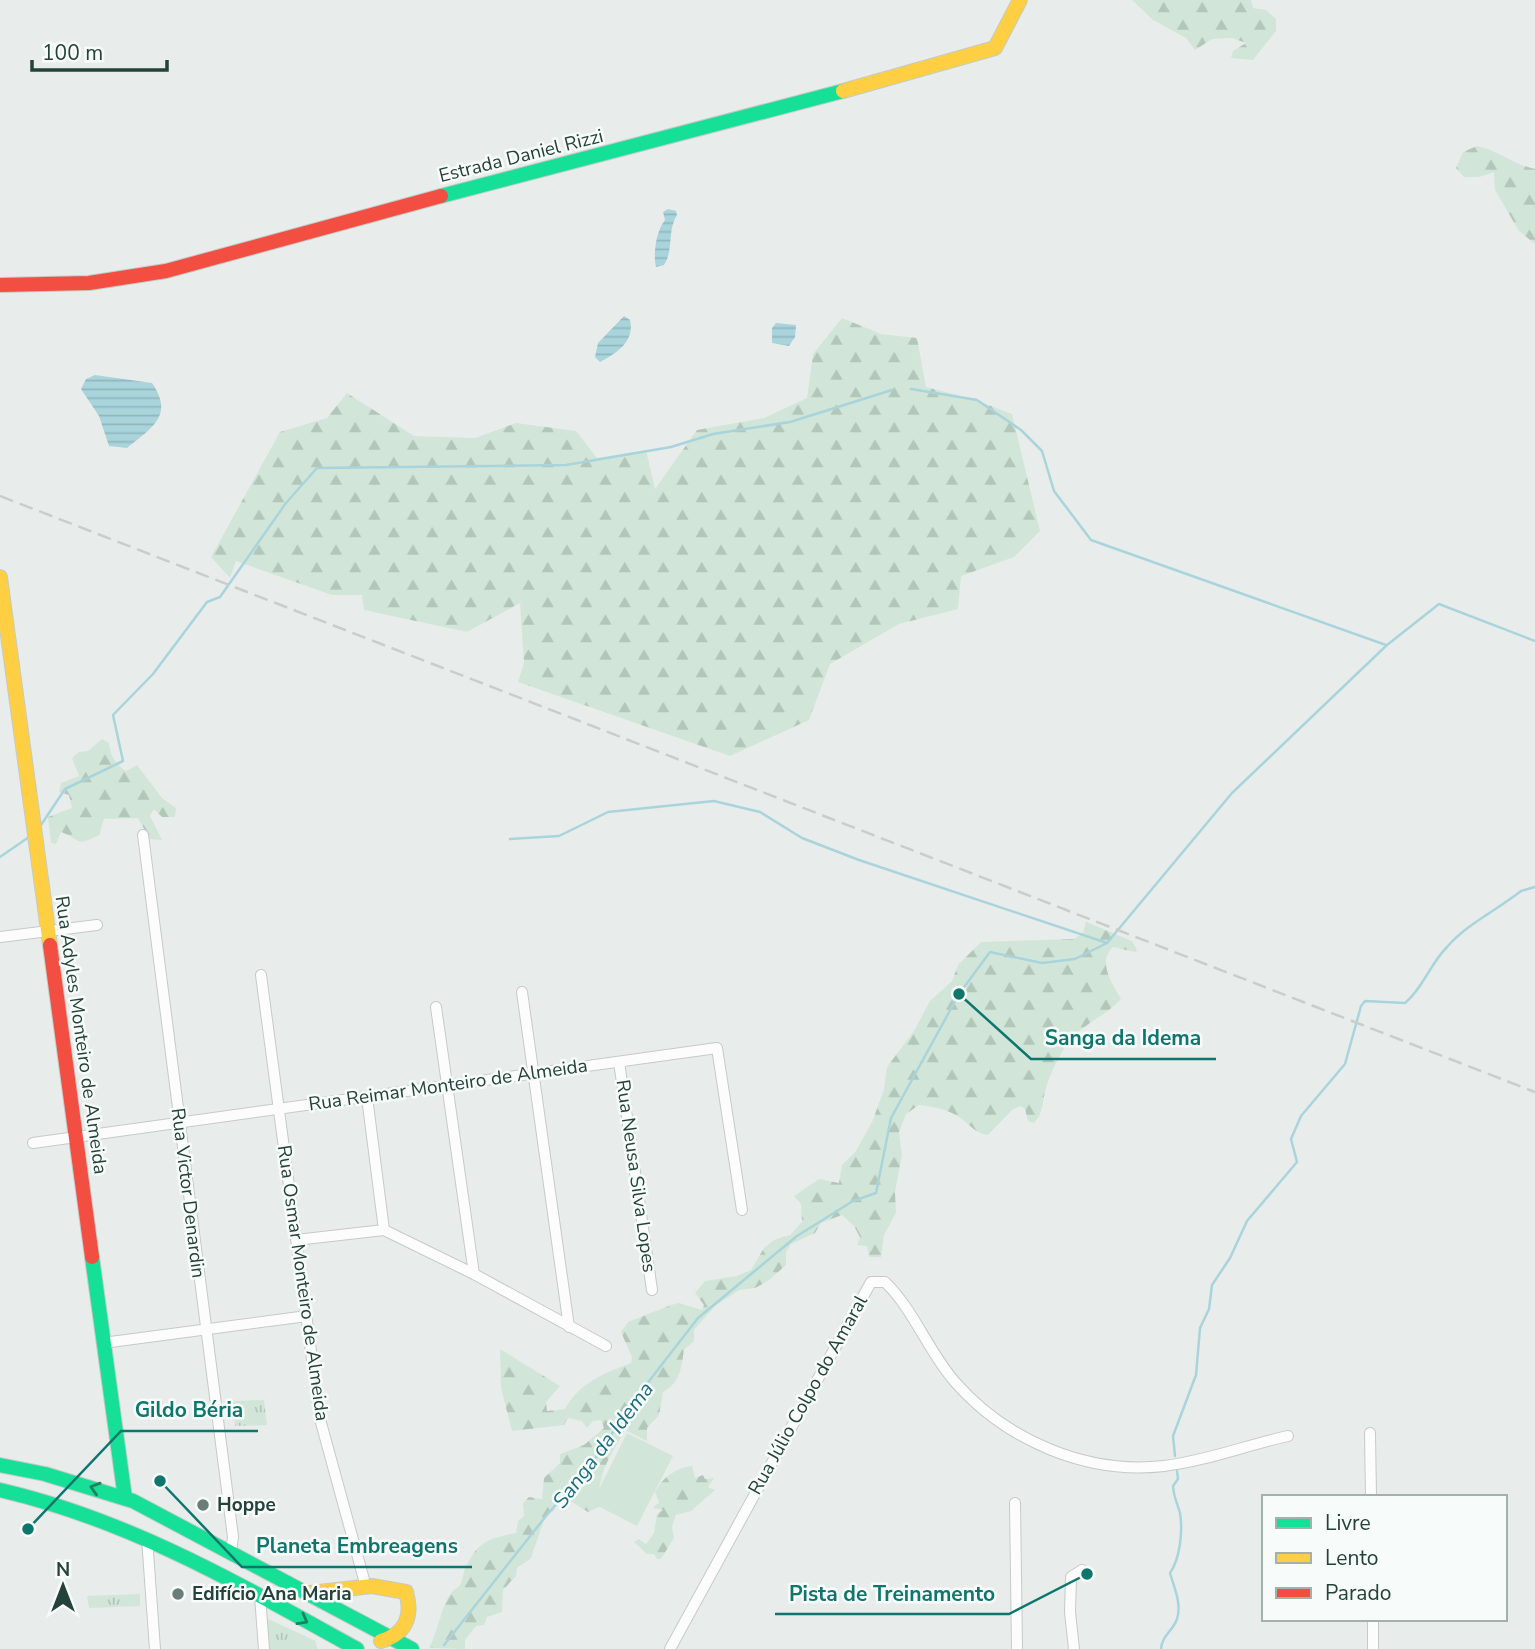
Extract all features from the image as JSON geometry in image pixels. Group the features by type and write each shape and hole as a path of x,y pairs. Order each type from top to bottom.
{"main road":[{"name":"Estrada Daniel Rizzi","path":"0,285 102,282 166,271 367,215 979,55 995,48 1020,0"},
{"name":"Rua Adyles Monteiro de Almeida","path":"0,577 125,1498"},
{"path":"0,1465 45,1474 125,1498 231,1551 412,1649"},
{"path":"0,1490 64,1505 147,1538 187,1556 357,1649"},
{"path":"187,1556 197,1555 266,1583 375,1640 383,1642 393,1638 410,1622 412,1606 407,1592 395,1587 310,1593"}],"street":[{"name":"Rua Victor Denardin","path":"143,835 233,1537 231,1551"},
{"path":"0,937 97,925"},
{"name":"Rua Osmar Monteiro de Almeida","path":"261,975 320,1419 366,1587"},
{"path":"522,992 569,1327"},
{"path":"436,1007 474,1274"},
{"name":"Rua Reimar Monteiro de Almeida","path":"33,1143 717,1048 742,1210"},
{"name":"Rua Neusa Silva Lopes","path":"619,1062 652,1290"},
{"path":"366,1097 384,1230"},
{"path":"296,1240 384,1230 474,1274 606,1346"},
{"name":"Rua Júlio Colpo do Amaral","path":"670,1649 871,1282 884,1282 894,1292 954,1381 995,1421 1031,1441 1084,1461 1116,1466 1162,1466 1288,1436"},
{"path":"103,1343 307,1316"},
{"path":"1370,1433 1371,1495"},
{"path":"1015,1503 1017,1649"},
{"path":"147,1538 155,1649"},
{"path":"1074,1649 1070,1612 1071,1577 1082,1570"},
{"path":"260,1596 264,1649"},
{"path":"1373,1621 1373,1649"}],"green space":[{"path":"1132,0 1251,0 1253,8 1266,10 1276,19 1276,31 1253,60 1231,58 1233,51 1246,43 1232,38 1212,39 1195,50 1186,38 1153,20"},
{"path":"1477,146 1535,169 1535,244 1519,231 1495,190 1494,172 1479,177 1464,177 1456,168 1463,152"},
{"path":"842,318 881,334 917,338 926,387 973,399 1012,414 1040,531 1014,557 961,576 958,609 899,624 830,664 809,720 730,756 518,682 524,663 520,603 467,632 364,610 362,595 332,595 236,561 230,578 211,557 280,432 327,418 347,393 414,436 475,438 516,423 576,431 597,458 646,450 655,489 697,430 764,418 807,398 813,354"},
{"path":"102,739 109,743 112,756 119,766 126,771 137,765 162,798 176,808 175,817 162,817 154,809 150,816 162,840 150,839 138,818 104,819 99,835 91,839 82,842 61,832 56,844 51,843 48,817 72,808 69,795 59,792 61,783 79,776 72,758 79,752 88,751"},
{"path":"1086,922 1132,941 1137,950 1135,952 1113,947 1108,953 1106,966 1121,999 1079,1031 1067,1044 1050,1077 1041,1111 1034,1123 1028,1121 1025,1109 1020,1106 1012,1110 988,1135 954,1114 940,1109 919,1105 906,1114 899,1132 902,1155 895,1192 896,1213 884,1235 881,1257 869,1257 867,1246 857,1245 860,1237 854,1226 842,1215 821,1223 815,1233 791,1244 786,1252 786,1265 768,1281 755,1288 739,1290 715,1306 694,1330 694,1341 684,1350 677,1379 663,1392 659,1415 647,1428 647,1441 625,1430 619,1440 602,1476 599,1507 588,1512 570,1501 556,1502 554,1511 546,1514 531,1558 517,1568 516,1576 503,1590 502,1612 487,1617 484,1625 476,1626 465,1640 465,1649 429,1648 445,1603 460,1585 474,1552 491,1539 516,1533 518,1521 524,1516 523,1503 529,1497 542,1499 544,1478 560,1463 560,1454 584,1445 604,1428 601,1420 593,1421 587,1428 582,1421 568,1418 564,1425 512,1431 501,1388 500,1349 560,1386 546,1402 547,1411 565,1409 585,1385 631,1363 632,1357 621,1332 628,1322 679,1303 702,1310 704,1305 695,1293 705,1281 737,1276 751,1270 764,1248 774,1240 790,1235 802,1222 801,1204 794,1196 819,1179 839,1183 842,1165 856,1151 873,1120 884,1089 887,1067 914,1031 930,1001 952,981 958,965 981,942 1074,939 1083,933"},
{"path":"264,1400 267,1425 235,1426 232,1401"},
{"path":"627,1433 673,1456 637,1526 592,1503"},
{"path":"692,1466 695,1478 703,1475 705,1479 714,1478 708,1487 715,1490 691,1511 676,1515 672,1527 674,1538 661,1559 657,1559 654,1554 647,1554 634,1542 639,1539 646,1544 654,1533 657,1514 663,1510 653,1508 659,1502 655,1492 662,1482 675,1471"},
{"path":"140,1594 140,1606 89,1608 87,1596"},
{"path":"266,1618 316,1641 317,1649 269,1649"}],"water":[{"path":"668,209 676,211 677,215 672,227 667,259 664,265 656,267 656,243 665,220 663,212"},
{"path":"624,316 630,320 631,327 627,340 613,355 600,362 595,357 598,343"},
{"path":"776,323 796,325 795,337 789,346 772,343 772,328"},
{"path":"95,375 152,383 158,394 161,412 157,420 127,448 109,446 99,416 81,389 86,379"}],"waterway":[{"path":"911,389 977,400 1021,430 1042,451 1054,491 1091,540 1386,645"},
{"path":"41,825 65,789 123,761 113,715 153,674 207,602 220,597 286,503 317,468 566,465 671,447 713,434 790,422 892,390"},
{"name":"Sanga da Idema","path":"444,1645 546,1516 592,1463 639,1394 698,1318 797,1236 853,1201 876,1193 891,1118 959,994 990,952 1042,963 1075,959 1107,943 1232,793 1387,645 1439,604 1535,641"},
{"path":"510,839 559,836 608,812 714,801 760,812 802,838 859,860 1107,943"},
{"path":"0,857 29,837"},
{"path":"1175,1456 1173,1436 1196,1375 1200,1328 1209,1309 1212,1285 1230,1258 1247,1221 1297,1162 1291,1139 1301,1116 1345,1064 1361,1006 1365,1001 1405,1003 1455,939 1521,891 1535,887"},
{"path":"1161,1649 1163,1640 1175,1623 1179,1607 1170,1573 1181,1536 1180,1513 1173,1486 1178,1479 1177,1471"}],"railway":[{"path":"0,496 1535,1092"}],"traffic: fast":[{"path":"441,196 843,91"},
{"path":"92,1257 125,1498"},
{"path":"0,1465 45,1474 133,1501 412,1649"},
{"path":"0,1490 94,1518 140,1537 227,1578 357,1649"}],"traffic: slow":[{"path":"843,91 995,48 1020,0"},
{"path":"0,577 50,945"},
{"path":"310,1593 372,1586 406,1592 409,1609 406,1623 396,1634 381,1641"}],"traffic: jam":[{"path":"0,285 89,283 166,271 441,196"},
{"path":"50,945 92,1257"}],"place":[{"name":"Sanga da Idema","path":"959,994"},
{"name":"Planeta Embreagens","path":"160,1481"},
{"name":"Hoppe","path":"203,1505"},
{"name":"Gildo Béria","path":"28,1529"},
{"name":"Pista de Treinamento","path":"1087,1574"},
{"name":"Edifício Ana Maria","path":"178,1594"}]}
